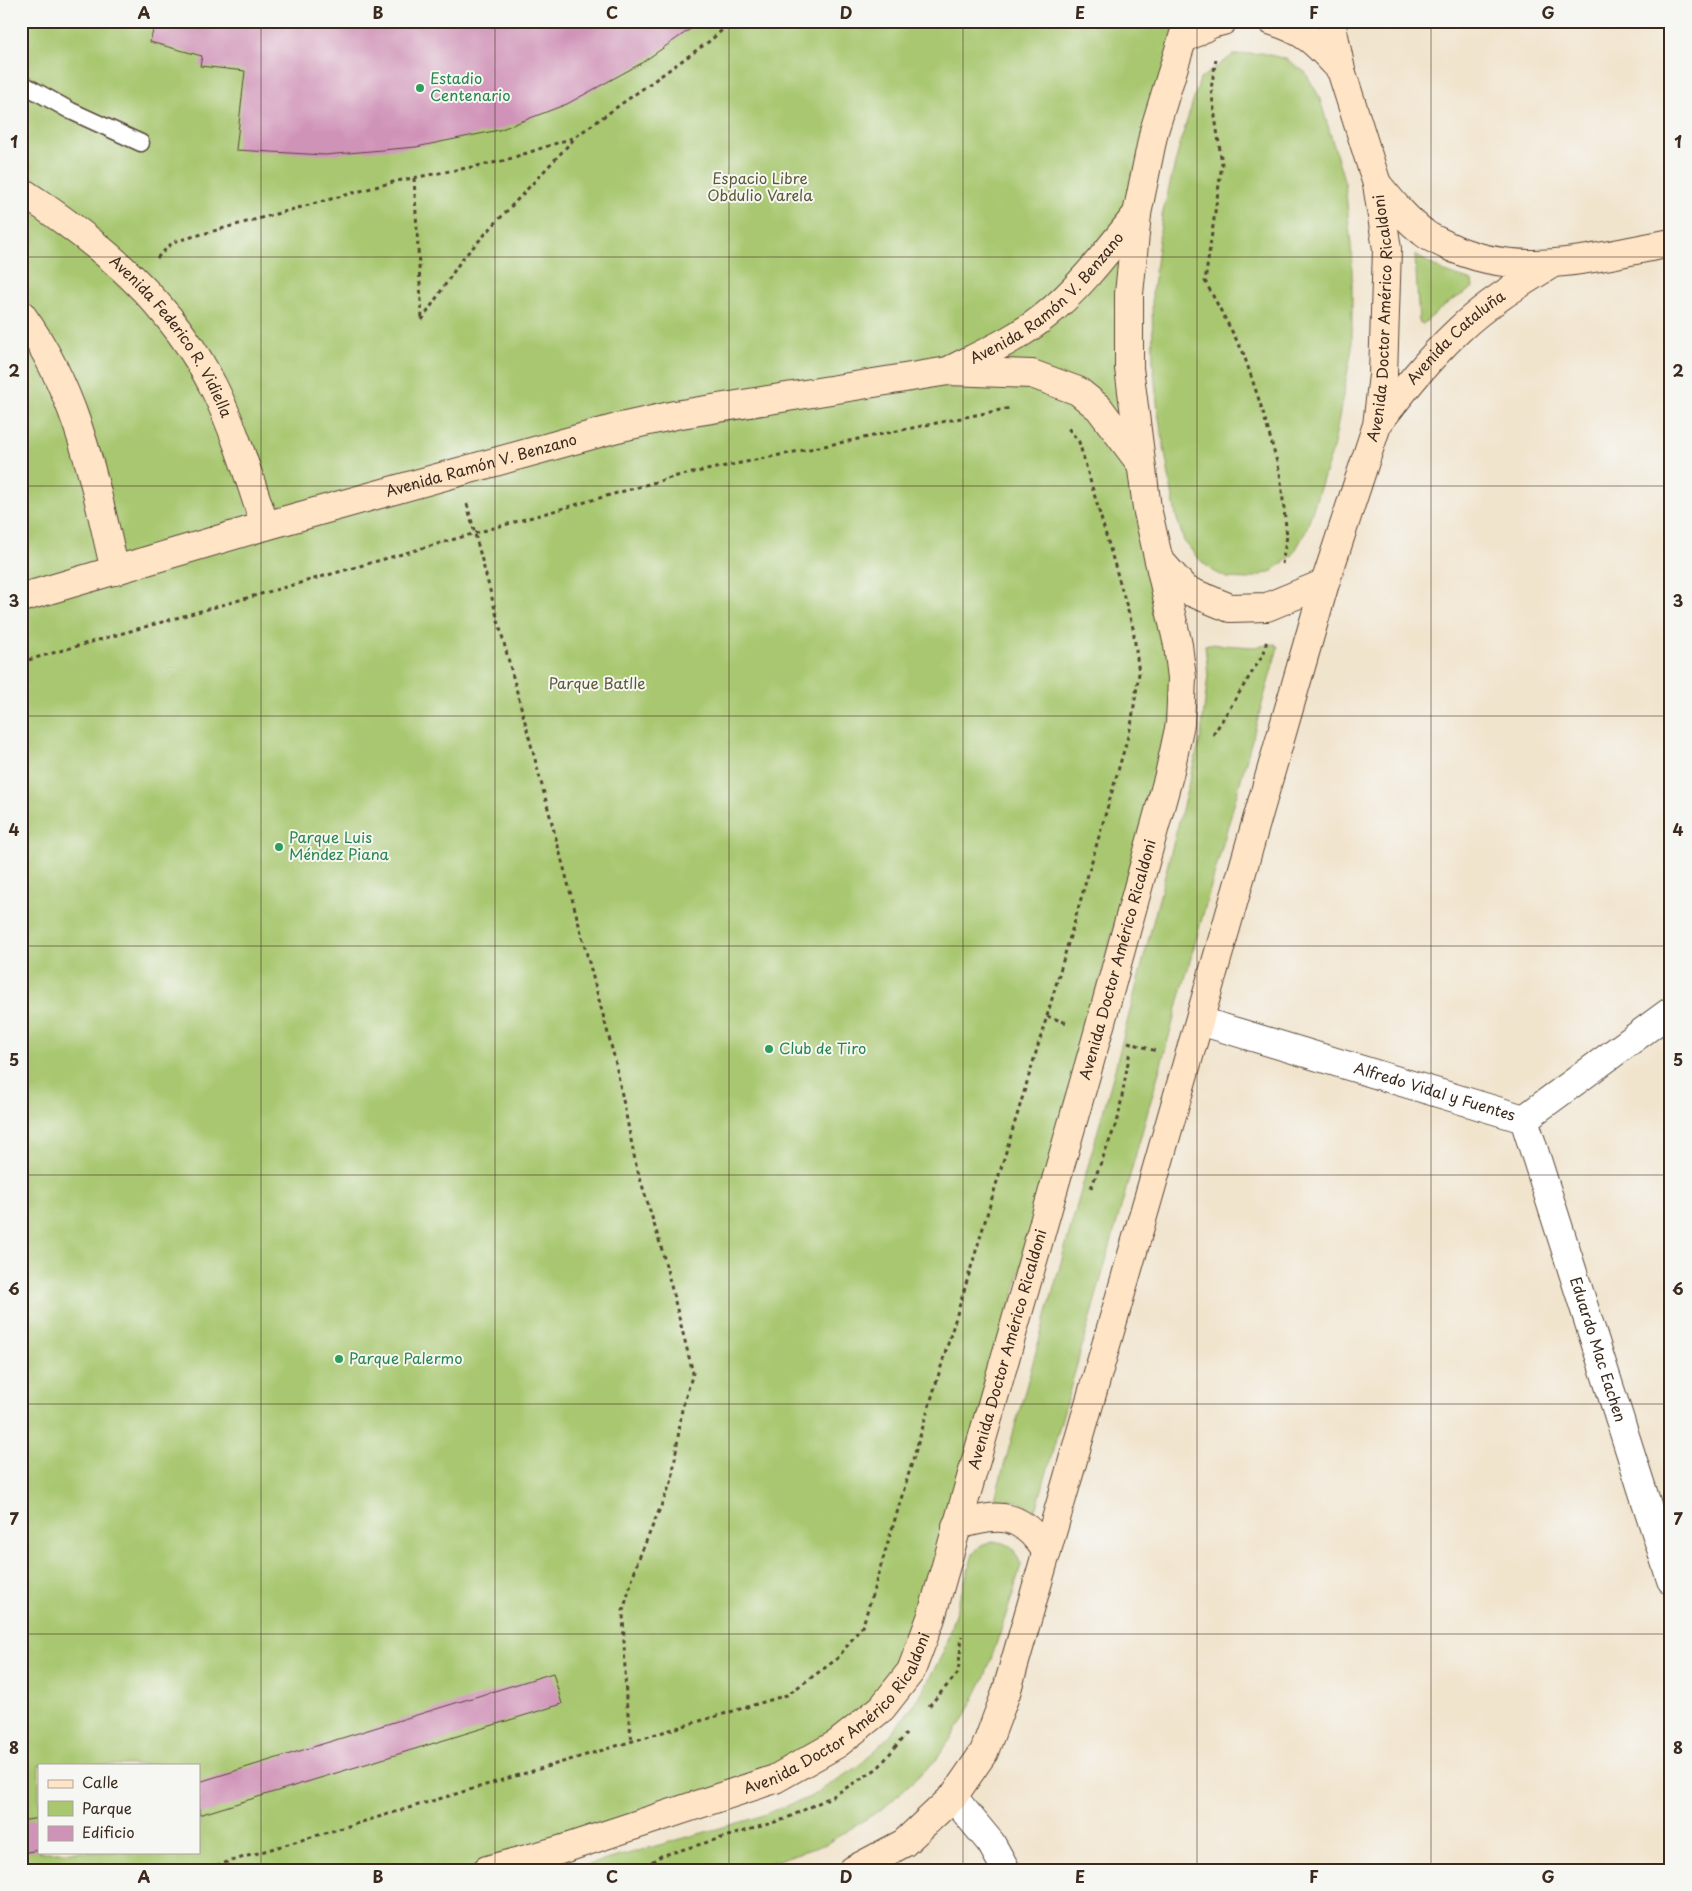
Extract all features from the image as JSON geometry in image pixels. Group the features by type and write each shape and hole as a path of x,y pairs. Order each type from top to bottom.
{"street":[{"path":"1186,30 1223,21"},
{"path":"1272,21 1297,29 1310,38 1341,70"},
{"name":"Avenida Doctor Américo Ricaldoni","path":"853,1870 904,1843 953,1796 984,1752 1006,1693 1325,583 1377,424 1383,375 1387,249 1377,184 1341,70 1331,21"},
{"name":"Avenida Doctor Américo Ricaldoni","path":"487,1870 556,1860 775,1778 838,1744 882,1708 911,1671 931,1618 1096,1042 1169,774 1180,724 1182,678 1178,645 1147,508 1140,463 1129,368 1129,294 1136,214 1154,131 1186,30"},
{"name":"Avenida Cataluña","path":"1377,184 1404,216 1424,234 1459,251 1490,260 1550,265 1671,243"},
{"name":"Avenida Federico R. Vidiella","path":"21,191 86,235 135,279 164,309 188,344 215,390 241,454 265,526"},
{"name":"Avenida Ramón V. Benzano","path":"948,371 1004,343 1044,317 1082,282 1136,214"},
{"name":"Avenida Cataluña","path":"1377,424 1416,374 1460,329 1510,290 1550,265"},
{"path":"21,314 51,361 70,401 88,457 115,571"},
{"name":"Avenida Ramón V. Benzano","path":"21,598 265,526 617,428 675,415 948,371 1032,374 1078,391 1099,408 1140,463"},
{"name":"Avenida Doctor Américo Ricaldoni","path":"1160,561 1186,590 1230,608 1267,607 1325,583"},
{"name":"Alfredo Vidal y Fuentes","path":"1200,1021 1524,1119 1671,1011"},
{"name":"Eduardo Mac Eachen","path":"1524,1119 1671,1580"},
{"path":"956,1526 984,1517 1009,1519 1022,1524 1031,1531 1046,1552"},
{"path":"953,1796 991,1843 1006,1870"}],"lane":[{"path":"21,82 72,110 141,143"}],"path":[{"path":"414,178 422,320 462,259 575,137 711,40 732,21"},
{"path":"135,279 173,242 414,178 503,161 575,137"},
{"path":"21,662 475,535 677,476 1016,407"},
{"path":"201,1870 787,1694 837,1660 863,1624 1131,726 1139,673 1134,628 1078,442 1062,421"},
{"path":"458,472 615,1060 636,1165 662,1250 693,1372 682,1409 672,1480 638,1563 623,1611 626,1700 632,1741"}],"green space":[{"name":"Parque Batlle","path":"21,21 1188,21 1129,294 1182,678 911,1671 837,1744 487,1870 21,1870"},
{"path":"1262,53 1286,59 1305,72 1319,96 1345,183 1352,256 1352,348 1333,449 1305,533 1292,556 1272,571 1249,579 1227,578 1211,570 1197,557 1184,541 1176,516 1158,412 1153,362 1152,295 1162,216 1181,140 1200,79 1233,55"},
{"path":"1415,255 1445,272 1472,281 1473,288 1446,304 1423,324 1419,322"},
{"path":"1275,644 1278,647 1037,1507 1033,1510 1017,1501 995,1498 1114,1073 1201,736 1208,675 1205,645 1253,647"},
{"path":"992,1541 1012,1547 1021,1564 986,1674 963,1721 936,1760 885,1807 826,1844 748,1870 578,1870 581,1867 752,1819 810,1797 860,1765 887,1739 918,1699 943,1653 973,1554 981,1545"}],"building":[{"name":"Estadio Centenario","path":"139,21 702,21 640,64 567,104 499,130 416,147 325,155 236,150 245,71 200,66 202,56 150,42 154,27"},
{"path":"553,1673 562,1704 200,1815 200,1782"},
{"path":"38,1818 38,1850 21,1853 21,1821"}],"place":[{"name":"Estadio Centenario","path":"420,88"},
{"name":"Parque Luis Méndez Piana","path":"279,847"},
{"name":"Club de Tiro","path":"769,1049"},
{"name":"Parque Palermo","path":"339,1359"}],"park label":[{"name":"Espacio Libre Obdulio Varela","path":"760,188"}]}
